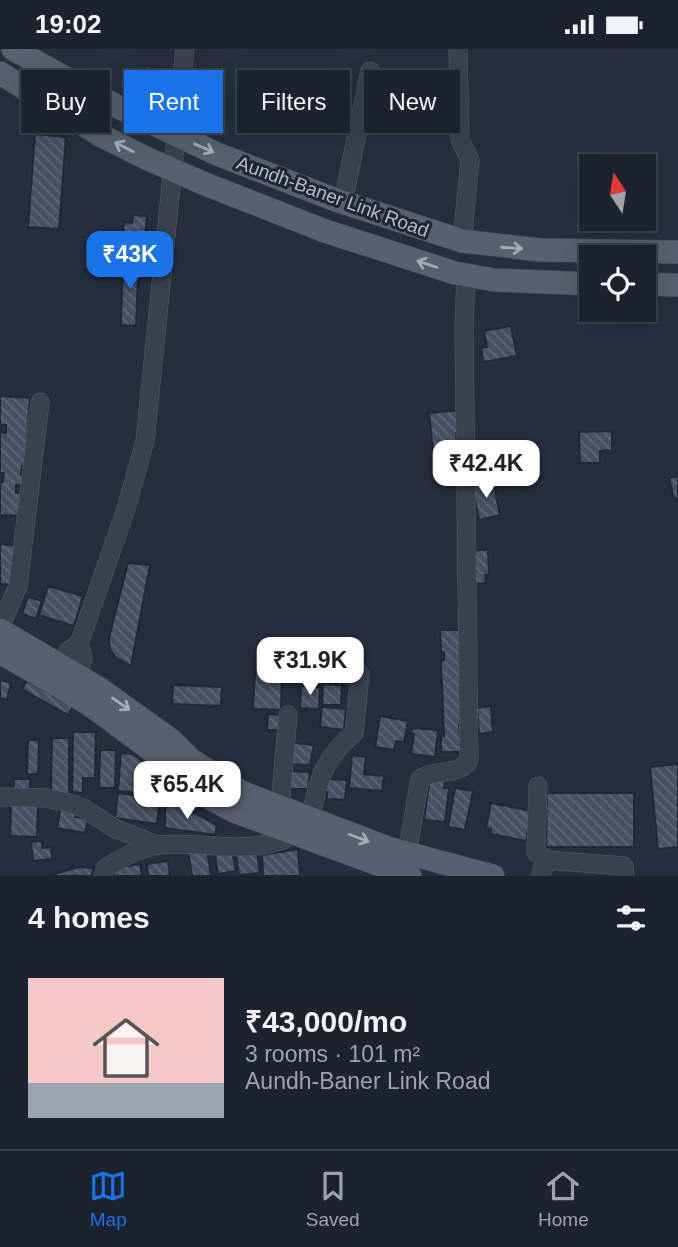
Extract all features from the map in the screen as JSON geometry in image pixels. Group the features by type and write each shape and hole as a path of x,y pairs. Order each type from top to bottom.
{"main road":[{"name":"Aundh-Baner Link Road","path":"13,49 174,135 343,202 462,241 540,250 678,252"},
{"name":"Aundh-Baner Link Road","path":"0,73 100,135 171,169 325,231 454,273 538,283 579,283"},
{"path":"656,285 678,285"},
{"path":"0,629 64,679 89,704 158,755 197,791 234,811 293,817 408,865 493,876"},
{"path":"0,652 64,679"}],"street":[{"path":"64,679 68,652 79,644 96,587 126,509 145,441 174,135 185,49"},
{"path":"458,49 460,140 470,160 462,241"},
{"path":"343,202 364,100"},
{"path":"408,865 420,779 426,775 461,768 469,759 464,328 466,275"},
{"path":"0,629 18,586 40,402"},
{"path":"0,797 66,802 114,828 157,845 270,845 283,840 293,817 338,746 354,733 360,674"},
{"path":"288,715 293,817"},
{"path":"538,786 536,852 543,868 624,866 625,876"},
{"path":"103,876 105,869 117,860 157,845"}],"building":[{"path":"146,66 164,68 164,70 146,70"},
{"path":"35,134 66,137 59,229 28,227"},
{"path":"133,215 147,216 144,248 122,246 124,222 132,223"},
{"path":"123,256 139,257 136,326 121,325"},
{"path":"606,322 645,322 645,325"},
{"path":"511,326 517,356 483,362 481,348 487,347 484,331"},
{"path":"0,396 30,398 25,467 22,466 21,475 25,476 24,486 16,485 16,493 23,493 22,516 0,515 0,482 3,482 4,473 0,473 0,432 6,433 6,425 0,425"},
{"path":"463,410 465,433 456,433 457,449 433,451 429,413"},
{"path":"612,431 612,450 600,451 600,463 580,463 579,432"},
{"path":"678,476 678,503 677,498 674,499 669,478"},
{"path":"493,480 500,515 479,520 472,484"},
{"path":"0,544 17,546 12,585 0,584"},
{"path":"474,550 488,550 489,575 485,575 486,583 475,584"},
{"path":"128,563 150,565 131,666 115,657 110,649 109,638"},
{"path":"48,586 83,596 74,626 39,615"},
{"path":"28,597 42,601 36,619 22,614"},
{"path":"440,630 460,630 463,725 459,725 460,737 463,737 463,752 441,752 441,736 444,736 441,661 444,660 444,652 441,652"},
{"path":"255,672 282,673 281,710 253,709"},
{"path":"0,680 11,683 7,700 0,698"},
{"path":"27,681 73,707 68,715 22,689"},
{"path":"323,684 342,685 341,705 322,705"},
{"path":"173,685 222,687 221,706 172,704"},
{"path":"301,686 320,687 319,709 300,708"},
{"path":"491,706 493,732 479,734 477,708"},
{"path":"322,707 346,709 344,730 320,727"},
{"path":"268,714 280,715 280,730 267,730"},
{"path":"380,716 408,721 404,742 396,741 394,750 375,747"},
{"path":"412,728 438,730 435,757 411,754 414,734 411,734"},
{"path":"73,732 96,732 95,778 83,778 83,793 72,792"},
{"path":"52,738 69,738 69,794 51,794"},
{"path":"28,740 39,740 38,774 27,774"},
{"path":"288,742 314,745 310,765 287,764"},
{"path":"100,750 116,750 115,788 99,788"},
{"path":"121,753 133,754 152,769 148,794 118,791"},
{"path":"352,755 366,757 364,774 384,776 382,791 349,788"},
{"path":"678,764 678,847 658,849 650,767"},
{"path":"290,771 310,772 308,789 288,789"},
{"path":"430,776 445,778 444,788 449,788 445,822 424,820"},
{"path":"14,779 30,779 30,794 13,793"},
{"path":"325,779 347,780 345,800 327,799 327,792 324,792"},
{"path":"455,788 473,791 465,830 448,827"},
{"path":"118,793 160,799 157,824 115,818"},
{"path":"547,793 634,793 634,847 546,847"},
{"path":"491,803 531,811 526,841 491,834 491,829 486,828"},
{"path":"11,804 38,805 37,837 10,836"},
{"path":"165,805 179,805 217,825 215,835 165,828"},
{"path":"61,806 77,809 75,817 88,819 85,833 57,828"},
{"path":"42,841 42,848 51,847 52,859 33,861 31,842"},
{"path":"298,849 300,876 263,876 262,855"},
{"path":"207,850 211,876 192,876 188,852"},
{"path":"232,852 236,871 218,874 215,855"},
{"path":"257,852 260,873 239,875 236,855"},
{"path":"168,861 170,876 148,876 147,864"},
{"path":"140,864 142,876 114,876 113,868"},
{"path":"79,867 94,868 91,876 47,876"}]}
